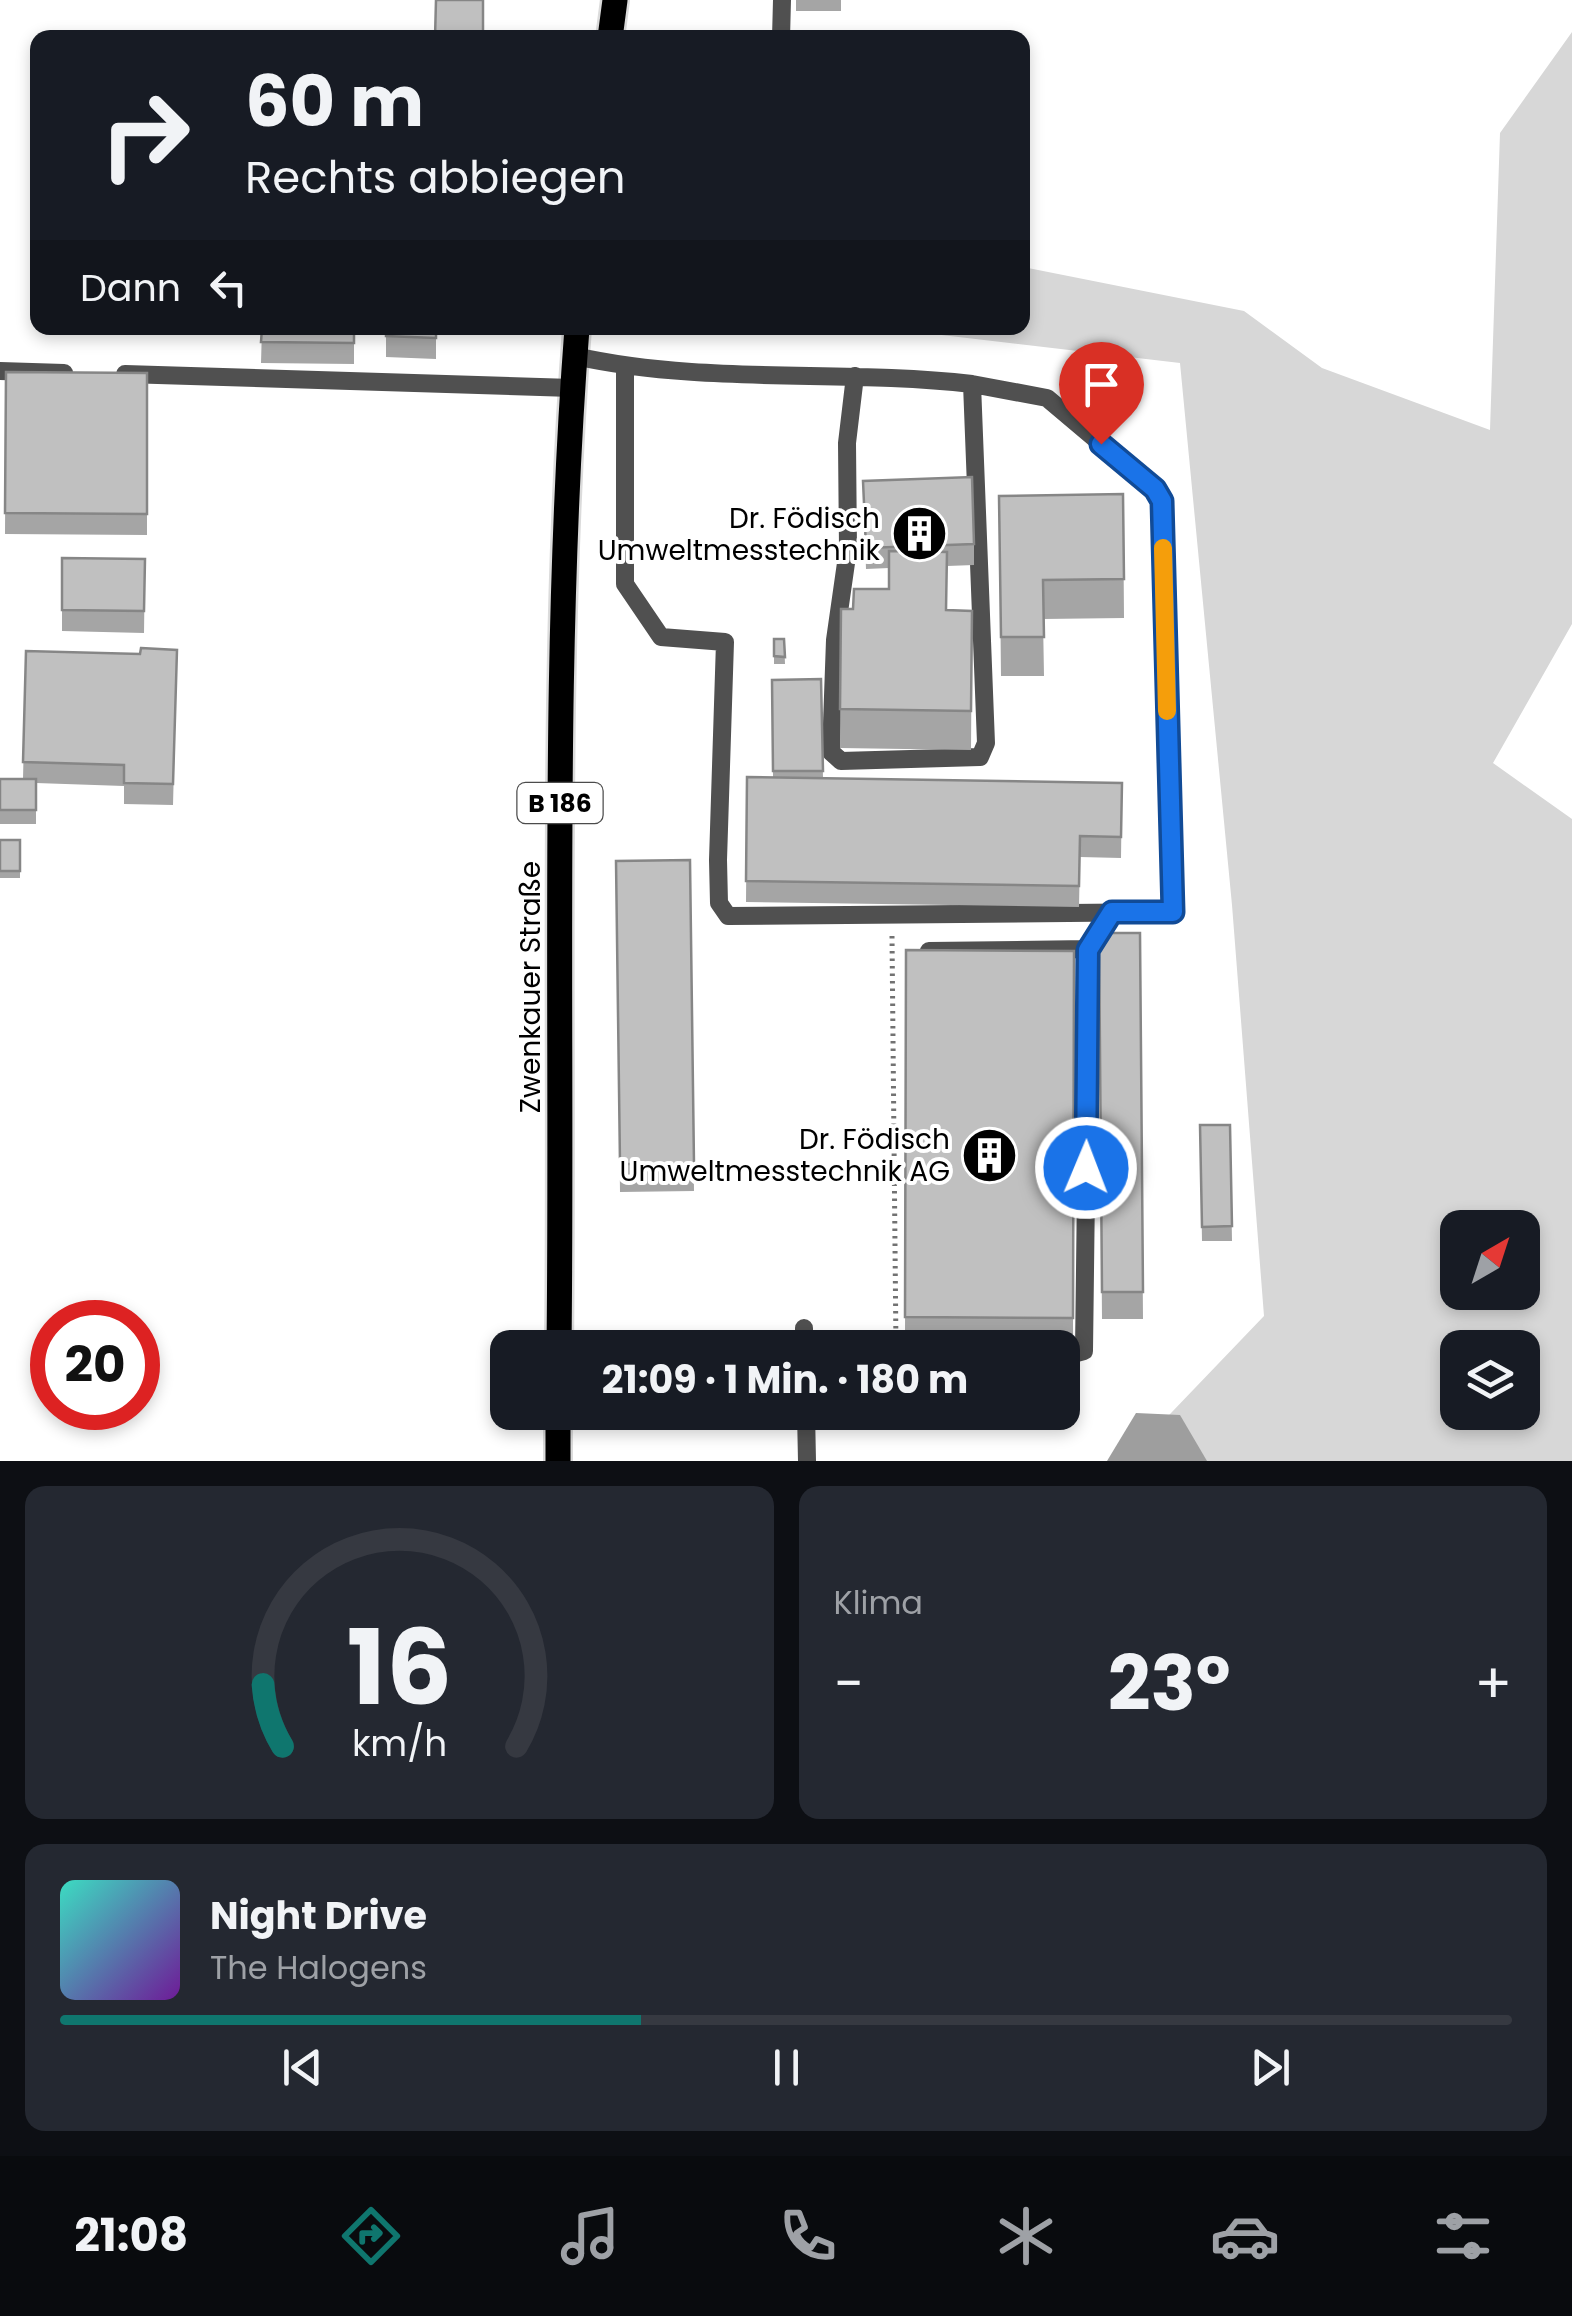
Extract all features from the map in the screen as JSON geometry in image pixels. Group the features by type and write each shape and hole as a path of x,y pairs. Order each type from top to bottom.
{"main road":[{"path":"611,30 615,0"},
{"name":"Zwenkauer Straße","path":"559,1330 562,626 576,335"},
{"path":"558,1430 558,1461"}],"lane":[{"path":"781,30 782,0"},
{"path":"575,356 626,368 972,384 1047,398 1155,489 1162,501 1173,912 728,916 719,903 725,642 662,638 626,584 626,368"},
{"path":"0,371 572,388"},
{"path":"854,376 847,443 848,549 834,640 831,752 841,761 980,756 986,742 972,384"},
{"path":"1080,1352 1084,1351 1088,950 1112,912"},
{"path":"928,951 1088,950"},
{"path":"806,1430 807,1461"}],"path":[{"path":"892,915 896,1330"}],"shaded area":[{"path":"1572,32 1572,624 1493,763 1572,819 1572,1461 1125,1461 1264,1316 1232,905 1180,363 942,335 1030,335 1030,268 1244,311 1322,368 1490,430 1500,133"},
{"path":"1136,1413 1180,1415 1207,1461 1107,1461"}],"building":[{"path":"436,0 483,0 483,30 435,30"},
{"path":"262,335 354,335 354,343 261,342"},
{"path":"436,335 436,338 386,336"},
{"path":"6,372 147,373 147,514 5,513"},
{"name":"Dr. Födisch Umweltmesstechnik","path":"972,477 974,544 866,548 863,481"},
{"path":"1123,494 1124,579 1043,580 1044,637 1001,637 999,496"},
{"path":"889,551 947,552 946,610 972,611 971,711 840,709 841,609 853,609 854,589 889,589"},
{"path":"62,558 145,559 144,611 62,610"},
{"path":"774,639 784,639 785,657 774,656"},
{"path":"141,648 177,650 173,784 124,783 124,765 23,762 26,651 140,654"},
{"path":"821,679 823,771 773,771 772,680"},
{"path":"747,777 1122,783 1121,837 1080,836 1079,886 746,881"},
{"path":"0,779 36,779 36,810 0,810"},
{"path":"0,840 20,840 20,871 0,871"},
{"path":"690,860 694,1164 620,1164 616,861"},
{"path":"1099,933 1140,933 1143,1292 1102,1292"},
{"name":"Dr. Födisch Umweltmesstechnik AG","path":"906,950 1074,951 1073,1318 905,1317"},
{"path":"1200,1125 1230,1125 1232,1226 1202,1227"}],"slow traffic":[{"path":"1163,548 1167,711"}],"place":[{"name":"Dr. Födisch Umweltmesstechnik","path":"919,534"},
{"name":"Dr. Födisch Umweltmesstechnik AG","path":"989,1155"}],"route":[{"path":"1086,1168 1088,950 1112,912 1173,912 1162,501 1155,489 1101,444"}]}
